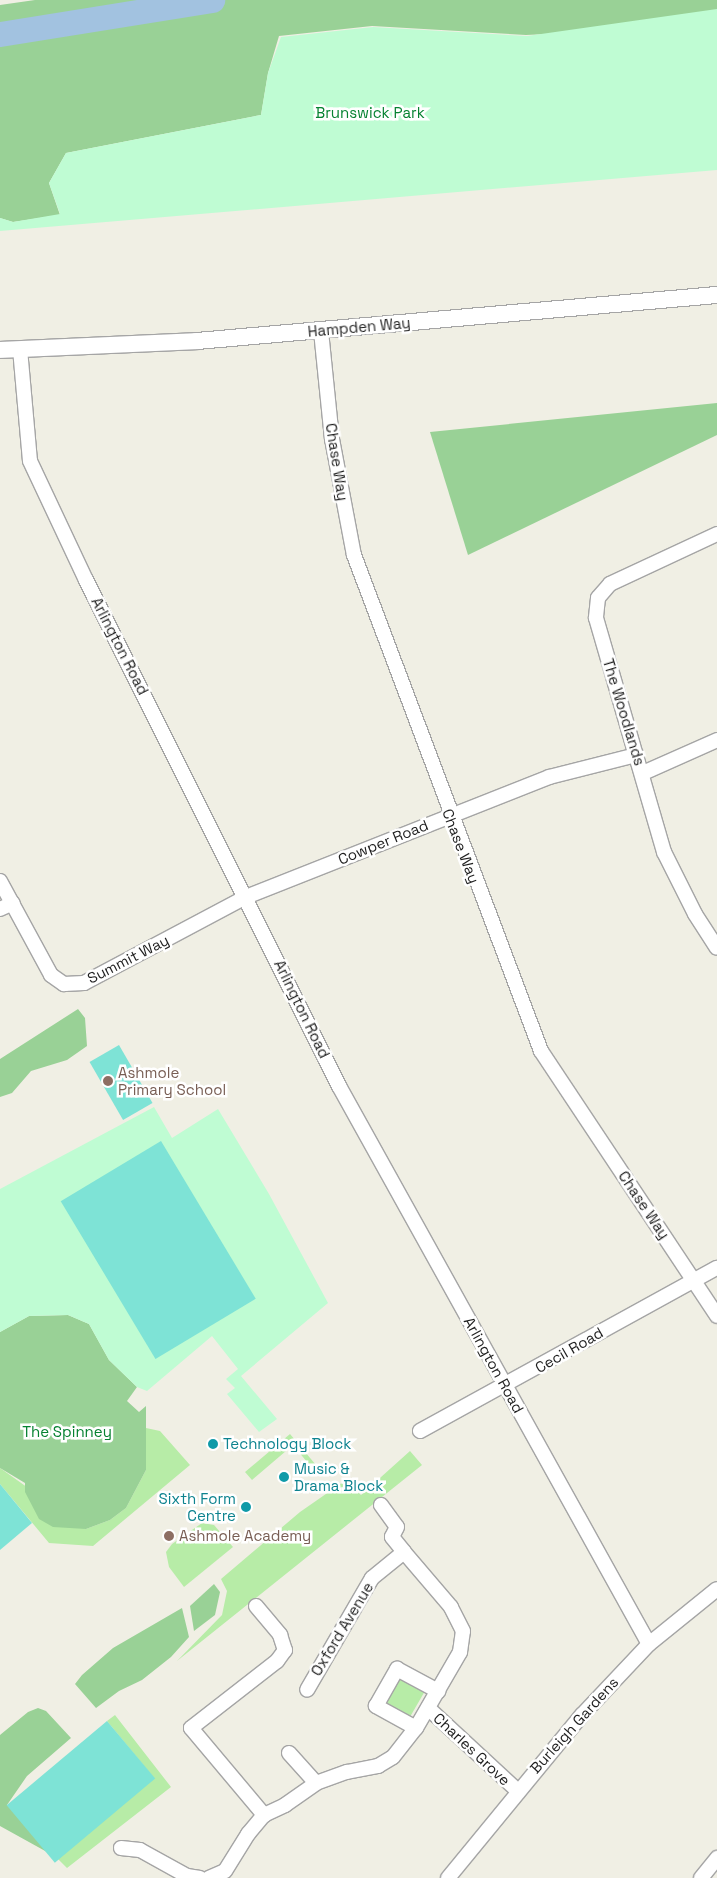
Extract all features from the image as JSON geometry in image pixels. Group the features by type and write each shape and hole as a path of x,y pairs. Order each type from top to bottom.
{"street":[{"name":"Hampden Way","path":"0,350 196,340 717,295"},
{"name":"Chase Way","path":"322,330 332,439 354,555 449,816 541,1052 717,1316"},
{"name":"Arlington Road","path":"20,348 30,461 86,580 339,1086 649,1644"},
{"name":"The Woodlands","path":"717,534 610,584 598,598 596,618 643,773 664,852 694,914 717,948"},
{"path":"643,773 717,740"},
{"name":"Cowper Road","path":"246,897 549,777 636,755"},
{"name":"Summit Way","path":"0,881 6,906 51,975 64,984 84,982 246,897"},
{"name":"Cecil Road","path":"420,1431 506,1386 717,1268"},
{"path":"209,1878 226,1872 248,1834 264,1815 285,1805 316,1783 347,1772 378,1766 393,1757 416,1728 460,1652 463,1631 450,1607 392,1538 397,1527 381,1506"},
{"name":"Oxford Avenue","path":"307,1690 372,1578 404,1552"},
{"name":"Burleigh Gardens","path":"448,1878 517,1790 649,1644 717,1589"},
{"path":"256,1606 280,1636 285,1650 277,1661 191,1728 264,1815"},
{"path":"416,1728 376,1706 397,1669 438,1692"},
{"name":"Charles Grove","path":"428,1708 517,1790"},
{"path":"288,1753 316,1783"},
{"path":"120,1848 140,1850 187,1876 200,1878"},
{"path":"701,1878 717,1858"}],"green space":[{"path":"35,0 717,0 717,26 526,35 372,26 279,36 268,73 261,115 66,153 49,183 60,215 13,222 0,218 0,5"},
{"name":"Brunswick Park","path":"717,9 717,170 0,231 0,218 13,222 60,214 49,183 66,153 261,115 268,73 281,37 373,27 527,36"},
{"path":"717,403 717,435 468,555 430,432"},
{"path":"78,1009 85,1018 87,1046 67,1060 31,1071 12,1093 0,1097 0,1059"},
{"path":"154,1107 172,1138 218,1109 269,1194 328,1303 241,1376 277,1419 259,1432 227,1394 235,1388 226,1379 238,1369 212,1336 147,1391 137,1387 109,1360 89,1324 68,1315 29,1316 0,1332 0,1189"},
{"name":"The Spinney","path":"68,1315 89,1324 109,1360 137,1387 127,1401 139,1412 146,1406 146,1470 126,1508 110,1520 86,1529 53,1527 39,1519 25,1492 25,1483 0,1468 0,1332 29,1316"},
{"path":"146,1428 160,1431 190,1465 93,1546 49,1543 0,1484 0,1468 86,1529 110,1520 126,1508 146,1470"},
{"path":"290,1434 321,1471 317,1474 293,1445 252,1480 245,1472"},
{"path":"410,1451 422,1465 177,1661 222,1615 227,1591 221,1579 300,1512 346,1480 361,1495"},
{"path":"202,1523 214,1525 233,1547 184,1587 169,1567 166,1552 172,1544"},
{"path":"214,1584 220,1592 215,1615 194,1631 190,1606"},
{"path":"182,1608 189,1637 171,1657 142,1680 119,1691 96,1708 75,1684 82,1675 113,1648"},
{"path":"399,1676 425,1691 408,1720 383,1705"},
{"path":"38,1708 46,1711 71,1738 27,1776 7,1805 56,1857 0,1826 0,1735 28,1712"},
{"path":"115,1715 171,1787 67,1868 56,1857 154,1778 107,1721"}],"shaded area":[{"path":"119,1045 152,1103 123,1120 90,1062"},
{"path":"161,1141 256,1299 155,1359 61,1201"},
{"path":"0,1484 32,1523 0,1550"},
{"path":"107,1721 155,1778 55,1863 7,1805"}],"waterway":[{"path":"0,34 212,0"}],"place":[{"name":"Ashmole Primary School","path":"108,1081"},
{"name":"Technology Block","path":"213,1444"},
{"name":"Music & Drama Block","path":"284,1477"},
{"name":"Sixth Form Centre","path":"246,1507"},
{"name":"Ashmole Academy","path":"169,1536"}]}
